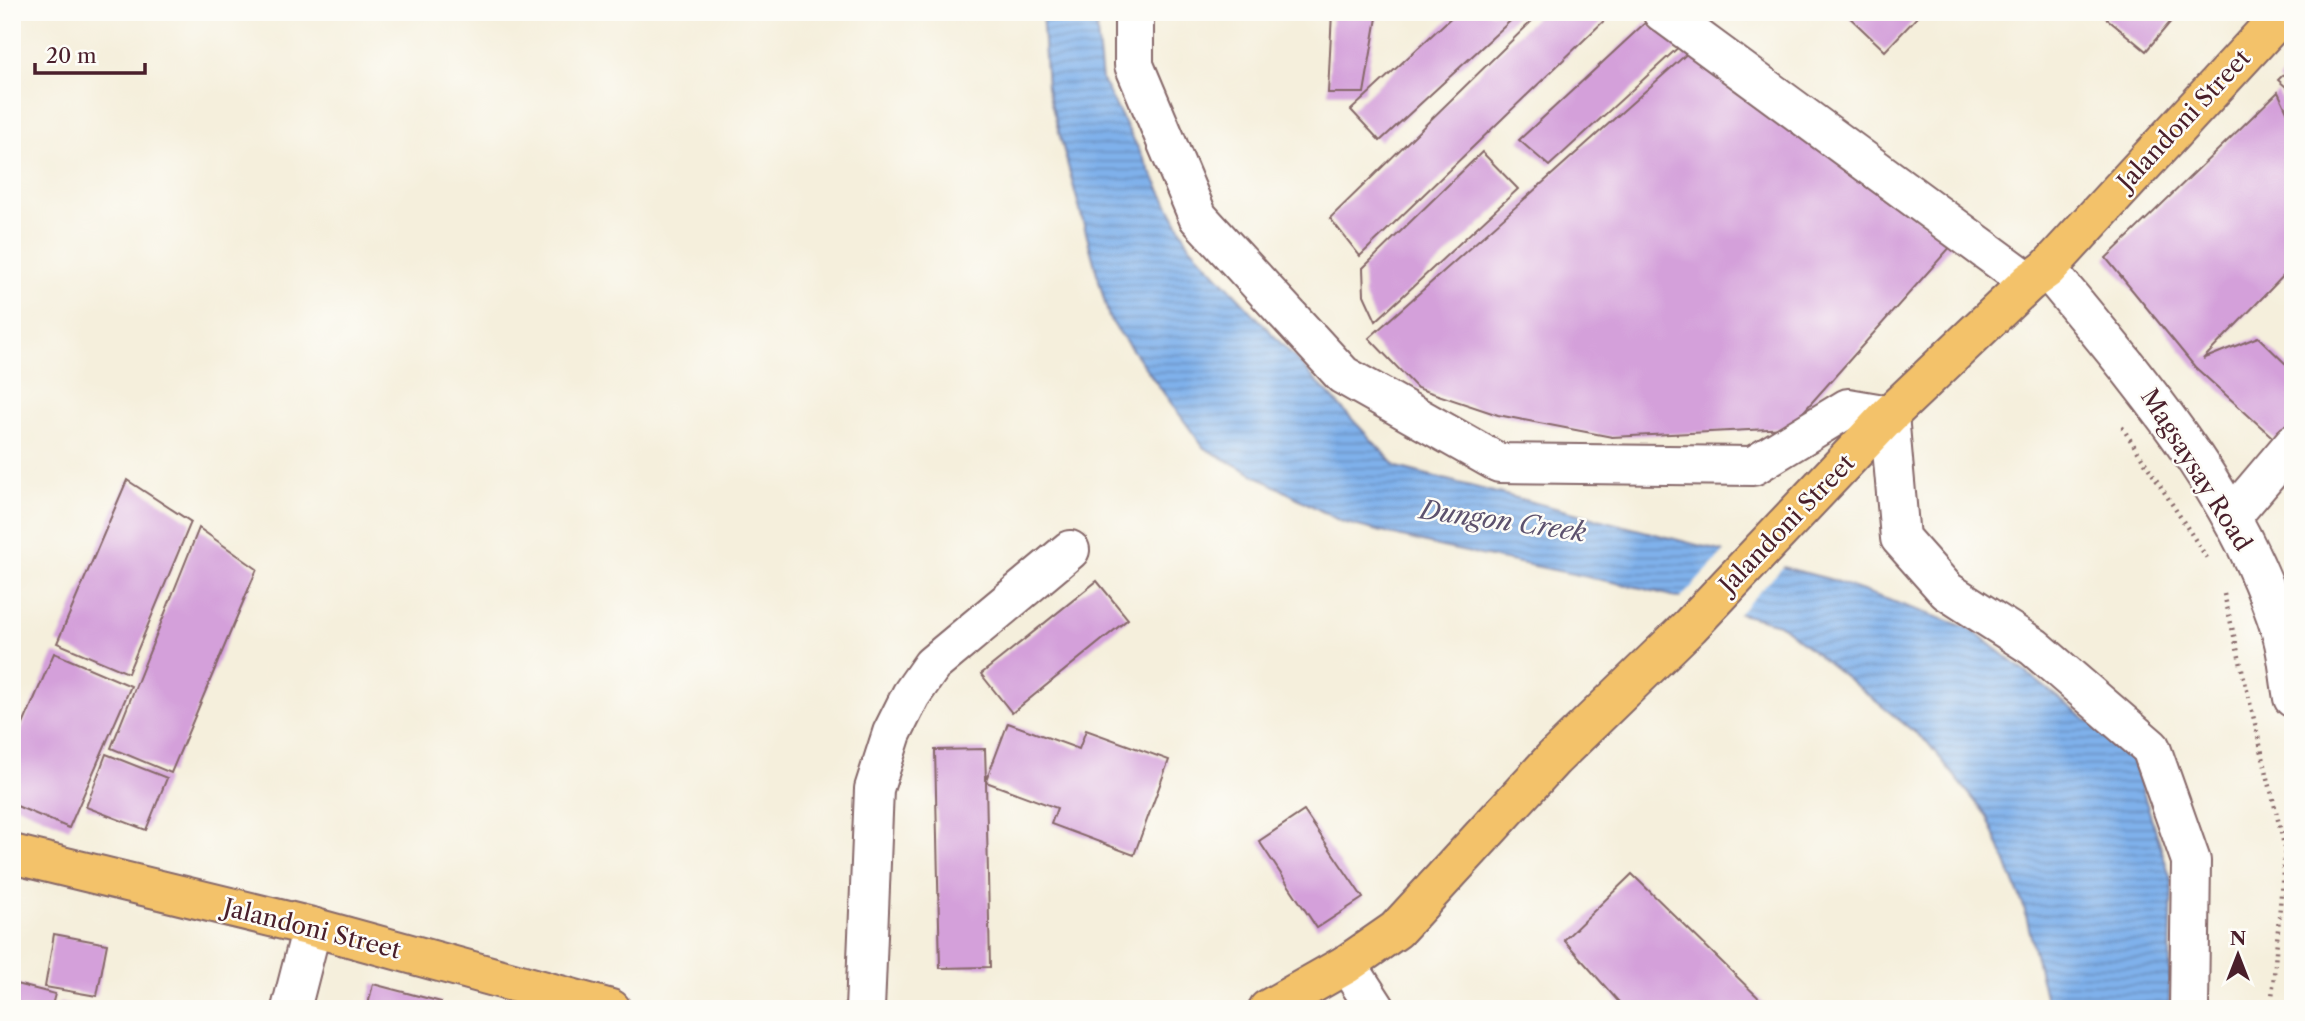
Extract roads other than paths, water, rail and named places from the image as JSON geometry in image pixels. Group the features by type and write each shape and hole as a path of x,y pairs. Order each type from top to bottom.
{"main road":[{"name":"Jalandoni Street","path":"1268,1009 1347,964 1395,930 1553,758 1690,626 1878,428 2038,275 2284,12"},
{"name":"Jalandoni Street","path":"12,854 312,927 611,1009"}],"street":[{"path":"1134,12 1134,65 1198,217 1343,375 1499,463 1753,467 1848,408 1878,428 1900,538 1947,591 2034,647 2151,748 2190,861 2189,1009"},
{"name":"Magsaysay Road","path":"1662,12 2038,275 2158,403 2232,516 2263,579 2283,637 2293,698"},
{"path":"2232,516 2293,444"},
{"path":"866,1009 874,789 892,733 911,695 932,665 1070,550"},
{"path":"291,1009 312,927"},
{"path":"1347,964 1376,1009"}],"water":[{"name":"Dungon Creek","path":"1042,12 1095,12 1102,80 1190,246 1397,467 1829,579 1971,629 2131,755 2172,882 2169,1009 2048,1009 2024,907 1987,816 1928,743 1779,624 1641,588 1442,547 1342,522 1204,448 1109,318 1047,88"}]}
